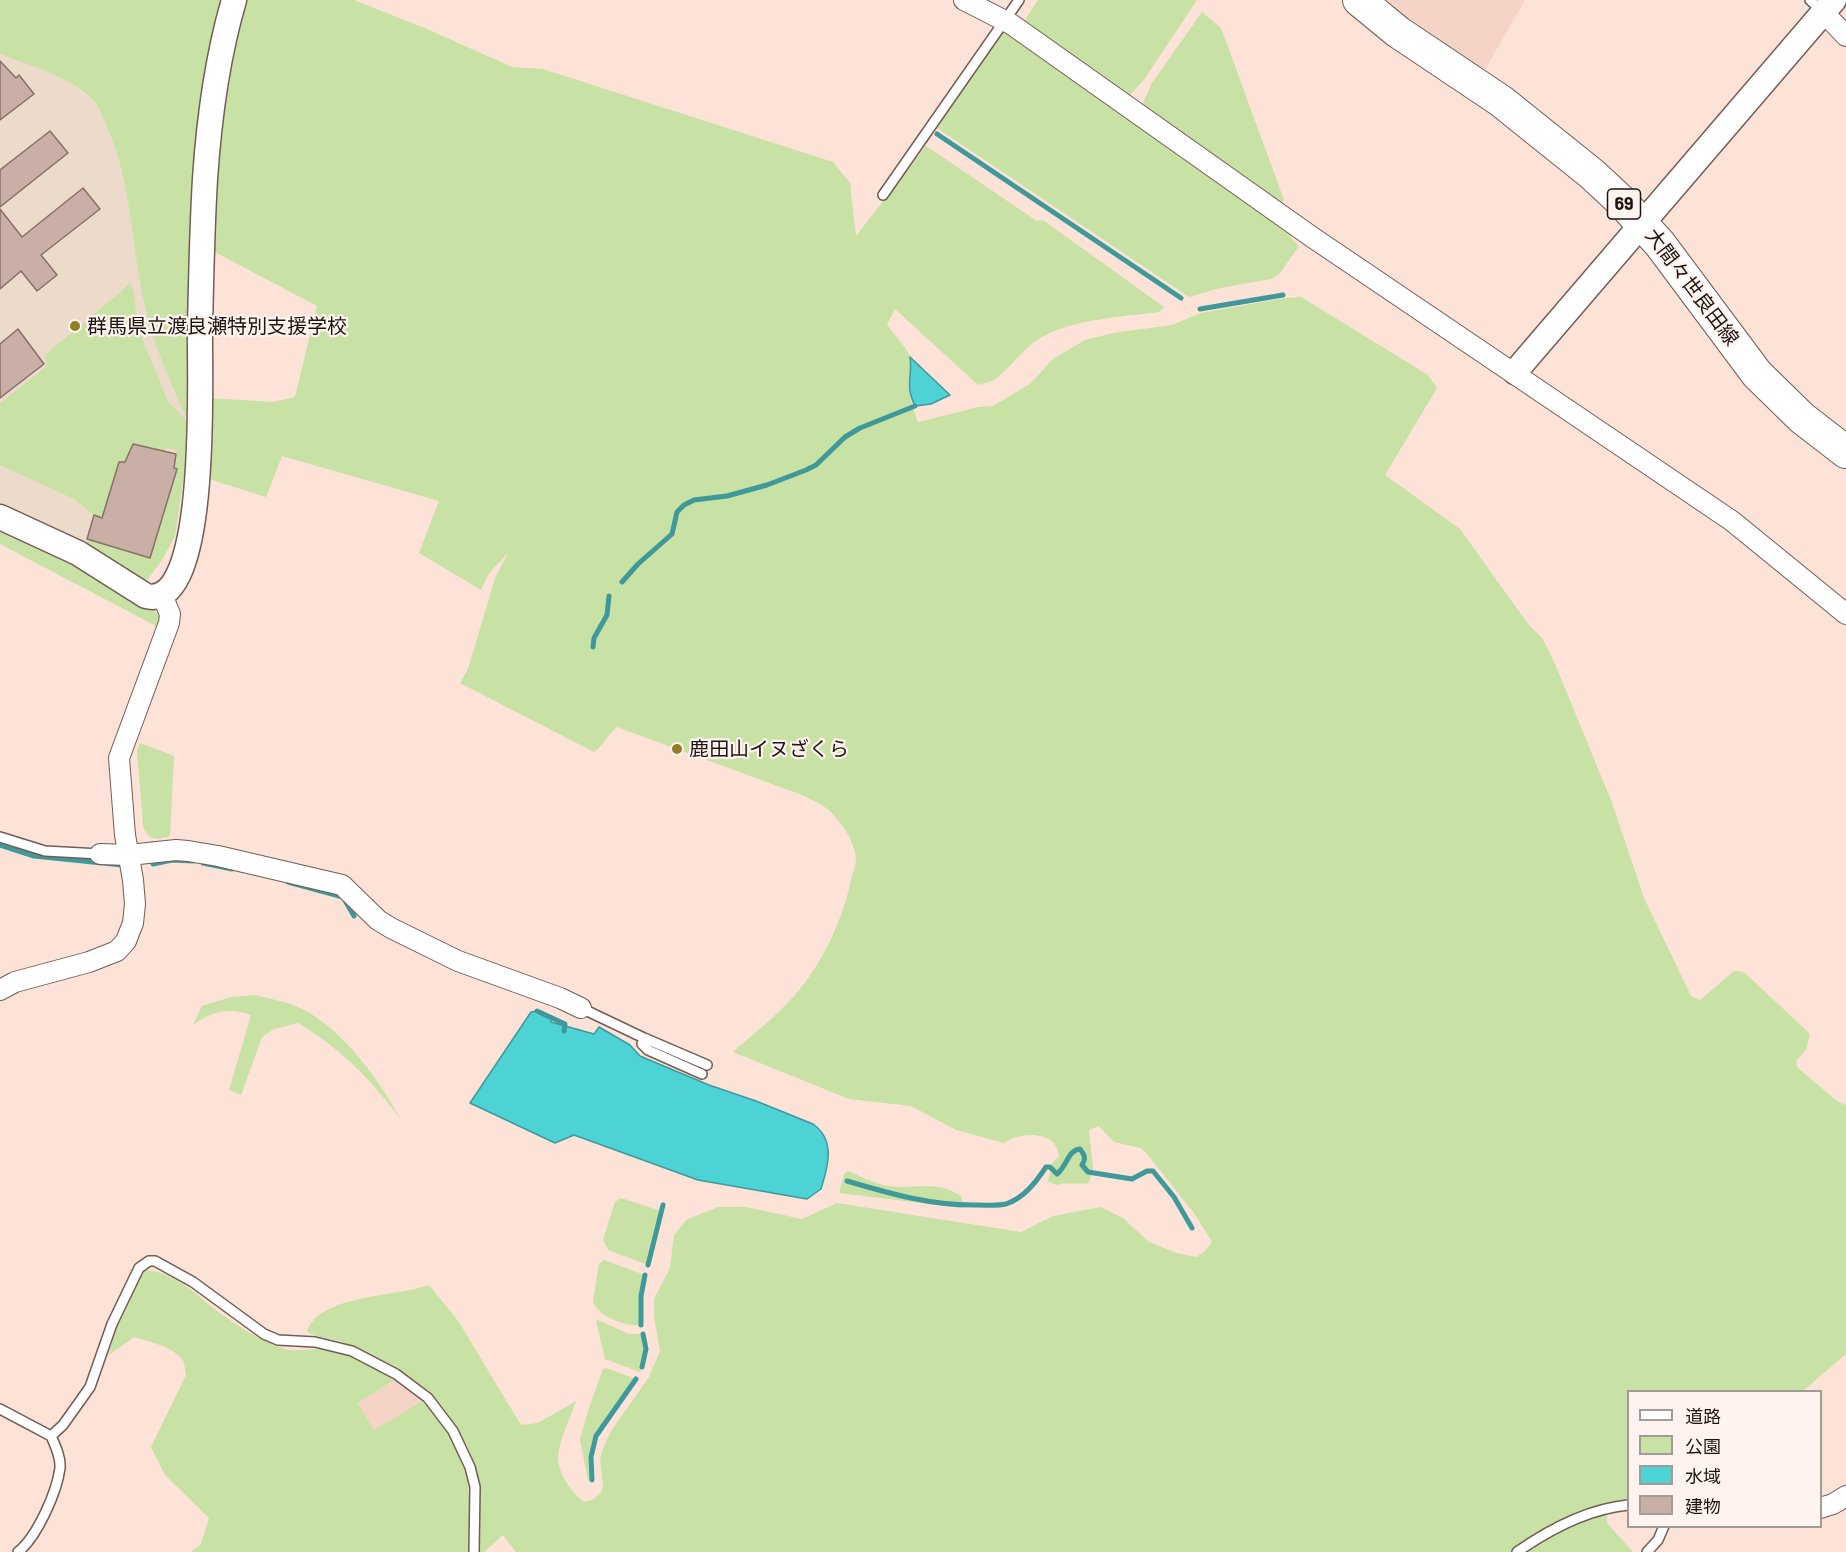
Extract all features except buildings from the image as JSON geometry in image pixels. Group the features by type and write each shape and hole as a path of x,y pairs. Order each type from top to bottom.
{"main road":[{"name":"大間々世良田線","path":"1359,0 1398,32 1501,101 1592,174 1642,222 1757,374 1802,418 1846,452"}],"street":[{"path":"0,517 78,553 146,596 162,595 169,588 182,564 195,508 200,440 200,330 208,139 221,53 234,0"},
{"path":"964,0 1004,20 1312,237 1474,347 1515,372 1731,521 1846,614"},
{"path":"1515,372 1822,4 1846,36"},
{"path":"0,990 15,982 89,962 117,951 126,941 133,923 134,891 125,835 119,758 170,623 170,614 162,595"},
{"path":"99,854 129,855 176,850 188,851 342,885 378,920 391,928 458,961 560,998 581,1008"},
{"path":"1822,1508 1846,1496"}],"lane":[{"path":"883,195 1019,0"},
{"path":"0,837 45,851 99,854"},
{"path":"581,1008 707,1065"},
{"path":"644,1038 642,1044 648,1050 702,1074"},
{"path":"51,1436 63,1425 90,1387 112,1324 139,1268 149,1261 154,1261 193,1282 264,1334 278,1340 315,1342 352,1351 396,1374 428,1398 453,1431 470,1467 475,1487 474,1552"},
{"path":"0,1409 51,1436 60,1466 36,1532 18,1552"},
{"path":"1517,1552 1566,1523 1609,1507 1627,1505"},
{"path":"1647,1552 1658,1540 1664,1528"}],"shaded area":[{"path":"1383,0 1525,0 1483,73"},
{"name":"群馬県立渡良瀬特別支援学校","path":"0,54 46,70 70,83 95,102 113,139 168,376 189,425 175,536 162,560 145,583 66,536 0,504"},
{"path":"394,1380 422,1401 374,1430 358,1403"}],"green space":[{"path":"0,0 220,0 214,23 197,144 189,293 191,360 189,425 185,468 175,536 162,560 145,583 89,548 87,539 150,557 177,450 166,447 165,451 132,444 125,462 119,462 102,518 94,515 74,499 0,465 0,403 46,367 47,353 130,283 134,293 137,321 144,343 168,402 188,422 153,337 140,284 126,189 113,142 104,120 93,100 72,84 49,72 0,54"},
{"path":"243,0 354,0 427,29 512,67 543,69 833,162 850,183 856,236 926,146 1037,221 1043,220 1164,307 1159,312 1096,320 1064,327 1031,344 997,378 978,385 895,309 887,325 910,356 908,388 918,422 978,407 993,406 1030,384 1053,359 1085,340 1113,333 1172,325 1201,313 1285,298 1301,297 1428,375 1437,388 1385,475 1460,529 1528,624 1543,639 1611,800 1644,898 1691,996 1700,1000 1734,971 1744,972 1810,1034 1806,1050 1796,1061 1797,1067 1837,1101 1846,1105 1846,1354 1804,1390 1627,1390 1627,1499 1608,1502 1607,1523 1633,1552 516,1552 503,1535 484,1552 478,1552 480,1483 468,1447 442,1406 429,1391 392,1365 340,1341 307,1332 314,1320 327,1310 361,1299 429,1285 459,1322 521,1425 538,1423 576,1401 561,1442 558,1462 566,1482 585,1502 594,1499 601,1492 603,1486 600,1459 603,1448 611,1431 649,1377 660,1351 654,1316 654,1299 670,1268 674,1235 686,1220 718,1207 746,1207 802,1219 837,1203 1021,1232 1053,1216 1101,1207 1123,1218 1149,1242 1177,1253 1196,1257 1204,1252 1212,1242 1194,1213 1147,1154 1141,1148 1114,1142 1099,1126 1089,1130 1093,1168 1089,1183 1056,1185 1048,1181 1052,1163 1059,1157 1057,1148 1045,1138 1037,1135 1019,1136 1004,1143 956,1130 911,1106 849,1099 733,1052 777,1014 800,989 818,963 833,935 844,906 856,858 846,830 831,812 802,795 617,727 594,752 460,683 468,669 495,578 508,553 489,573 481,590 419,553 439,501 282,456 266,497 209,479 208,398 273,402 295,397 317,306 213,251 224,86"},
{"path":"1038,0 1197,0 1143,81 1128,97 1023,23"},
{"path":"1202,12 1221,28 1284,200 1278,208 1141,107 1152,83"},
{"path":"1009,31 1295,231 1290,237 1299,246 1280,273 1271,279 1220,288 1189,297 937,128 1002,32"},
{"path":"0,526 73,559 160,614 163,619 119,734 117,734 157,629 154,625 0,544"},
{"path":"140,743 174,756 170,836 165,838 150,837 143,826 137,751"},
{"path":"255,995 298,1007 333,1030 360,1058 401,1120 379,1091 354,1066 328,1043 298,1023 274,1029 262,1037 241,1095 229,1090 251,1015 235,1011 221,1012 207,1016 193,1025 202,1006 231,997"},
{"path":"848,1171 888,1186 944,1188 962,1197 962,1208 839,1193 844,1174"},
{"path":"621,1198 661,1211 648,1265 608,1250 603,1240 615,1202"},
{"path":"604,1260 645,1275 641,1296 641,1325 613,1319 595,1306 593,1301 599,1264"},
{"path":"146,1270 167,1275 176,1280 232,1322 276,1346 289,1350 318,1349 338,1352 367,1364 394,1380 358,1403 374,1430 422,1401 445,1429 463,1463 468,1486 470,1519 468,1552 191,1552 201,1544 209,1518 165,1475 151,1447 186,1375 184,1363 170,1350 134,1337 109,1355 116,1326 141,1274"},
{"path":"596,1321 629,1334 643,1334 646,1349 640,1372 605,1359"},
{"path":"606,1368 636,1379 596,1436 591,1457 592,1480 588,1481 580,1439 603,1369"}],"water":[{"path":"910,357 950,395 931,404 915,406 909,386"},
{"path":"537,1011 551,1019 551,1022 594,1034 599,1027 630,1045 640,1056 813,1124 825,1138 828,1154 821,1189 807,1199 698,1180 574,1135 555,1143 470,1103 531,1012"}],"waterway":[{"path":"937,134 1181,298"},
{"path":"1200,309 1283,295"},
{"path":"622,582 638,564 672,534 677,512 684,505 694,500 727,496 767,485 806,470 816,465 845,437 860,428 915,406"},
{"path":"593,647 594,638 607,615 609,596"},
{"path":"0,845 34,856 122,865"},
{"path":"153,864 172,860 194,861"},
{"path":"203,863 232,869"},
{"path":"288,882 343,897 354,916"},
{"path":"537,1011 565,1024 564,1031"},
{"path":"847,1181 896,1195 945,1204 1003,1205 1024,1194 1046,1167 1050,1167 1057,1174 1070,1155 1080,1149 1084,1157 1082,1165 1088,1172 1132,1179 1147,1171 1153,1171 1174,1197 1192,1228"},
{"path":"648,1265 663,1205"},
{"path":"641,1325 641,1296 645,1275"},
{"path":"642,1367 646,1349 643,1334"},
{"path":"592,1480 591,1457 596,1436 636,1379"}],"place":[{"name":"群馬県立渡良瀬特別支援学校","path":"75,326"},
{"name":"鹿田山イヌざくら","path":"677,749"}]}
